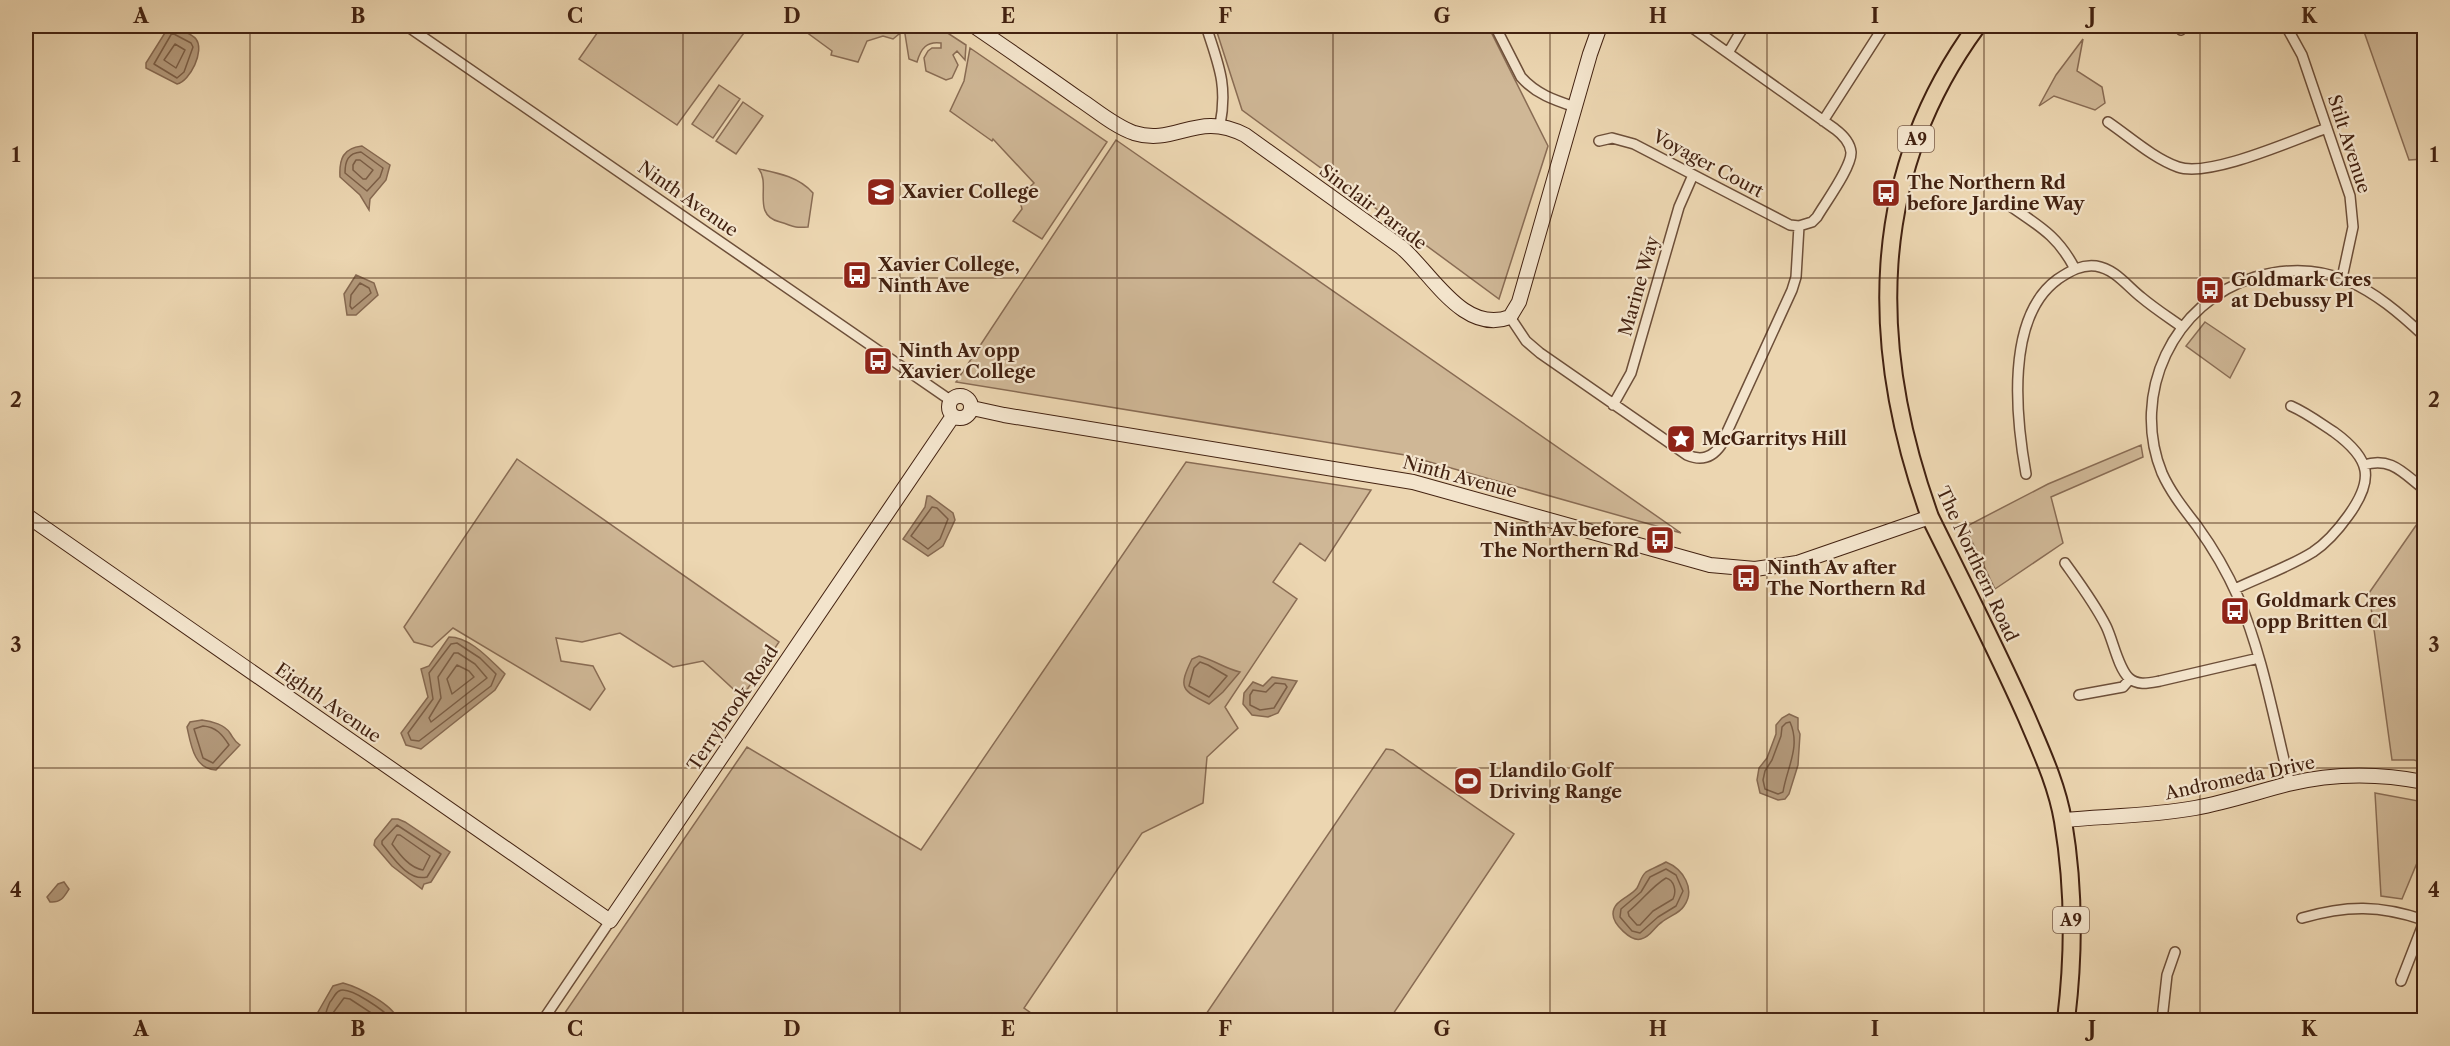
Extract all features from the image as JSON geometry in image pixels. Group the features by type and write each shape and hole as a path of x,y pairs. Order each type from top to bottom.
{"highway":[{"name":"The Northern Road","path":"1977,26 1946,73 1916,141 1902,186 1889,266 1887,328 1897,404 1912,463 1930,517 2005,667 2052,782 2063,820 2072,930 2066,1020"}],"main road":[{"name":"Sinclair Parade","path":"974,26 1108,118 1133,132 1156,136 1194,127 1220,125 1245,135 1401,247 1414,258 1440,291 1456,305 1486,319 1496,321 1510,317"},
{"path":"1510,317 1519,302 1600,26"},
{"path":"956,396 964,396 970,400 972,408 966,416 959,418 953,416 948,407 950,400 956,396"},
{"name":"Ninth Avenue","path":"972,408 1413,482 1710,565 1755,569 1797,563 1930,517"},
{"name":"Terrybrook Road","path":"609,921 953,416"},
{"name":"Eighth Avenue","path":"26,515 609,921"},
{"name":"Andromeda Drive","path":"2063,820 2140,815 2193,808 2290,784 2347,776 2387,777 2424,782"}],"street":[{"name":"Ninth Avenue","path":"407,26 950,400"},
{"path":"1206,26 1224,86 1220,125"},
{"path":"1495,26 1521,77 1527,84 1542,95 1575,107"},
{"path":"1510,317 1533,348 1687,455 1703,458 1715,453 1721,445 1792,290 1796,277 1799,226 1812,222 1817,217 1851,156 1846,139 1690,26"},
{"path":"1728,53 1744,26"},
{"path":"1823,121 1884,26"},
{"name":"Stilt Avenue","path":"2286,26 2301,55 2348,187 2353,213 2352,235 2342,278"},
{"path":"2108,122 2169,163 2195,170 2218,166 2327,128"},
{"name":"Voyager Court","path":"1599,141 1612,138 1634,144 1790,225 1799,226"},
{"name":"Marine Way","path":"1613,405 1631,373 1679,207 1693,174"},
{"path":"2006,203 2054,236 2075,269"},
{"path":"2026,474 2017,408 2018,375 2023,343 2033,310 2042,294 2051,285 2075,269 2090,266 2108,270 2182,327"},
{"path":"2290,784 2259,658 2235,589 2214,552 2170,489 2158,463 2151,414 2155,385 2164,357 2182,327 2201,307 2216,295 2235,285 2278,272 2301,271 2342,278 2376,295 2424,336"},
{"path":"2235,589 2308,555 2324,544 2361,497 2366,480 2364,465 2359,454 2349,443 2311,416 2291,406"},
{"path":"2364,465 2387,462 2424,489"},
{"path":"2065,563 2099,613 2112,638 2124,671 2130,679 2145,684 2259,658"},
{"path":"2079,695 2123,687 2130,679"},
{"path":"2302,918 2335,909 2361,908 2398,912 2424,921 2401,981"},
{"name":"Terrybrook Road","path":"543,1020 609,921"},
{"path":"2162,1020 2167,975 2175,952"}],"shaded area":[{"path":"602,26 749,26 677,125 579,59"},
{"path":"798,26 878,26 899,34 893,39 883,36 867,41 858,62 831,55 832,51"},
{"path":"915,26 937,26 966,45 965,60 957,51 953,55 958,65 952,78 946,80 926,71 924,58 932,48 941,48 941,43 928,44 920,53 917,62 909,59 905,34"},
{"path":"1215,26 1488,26 1548,146 1499,299 1242,110"},
{"path":"2362,26 2424,26 2424,159 2409,160"},
{"path":"2083,39 2077,71 2102,87 2105,103 2095,110 2054,96 2039,106 2056,75"},
{"path":"970,48 1107,142 1042,239 1013,221 1022,209 1019,197 1034,183 993,139 992,141 950,111 964,81"},
{"path":"719,85 740,99 713,138 692,124"},
{"path":"743,102 763,116 736,154 716,141"},
{"path":"1116,140 1681,533 1405,455 956,382"},
{"path":"759,169 795,179 813,193 808,227 791,226 771,218 766,213 762,176"},
{"path":"2205,322 2245,349 2230,378 2186,346"},
{"path":"2141,445 2143,457 2051,497 2063,543 1995,589 1965,527 2048,484"},
{"path":"517,459 779,642 742,697 703,661 673,667 620,633 582,642 556,638 561,661 593,666 605,689 590,710 453,628 432,647 414,642 404,627"},
{"path":"1186,462 1371,490 1325,561 1300,543 1273,582 1297,599 1225,707 1238,728 1207,757 1203,803 1142,833 1024,1008 1041,1020 560,1020 747,747 921,850"},
{"path":"2424,514 2424,763 2414,760 2392,760 2369,593"},
{"path":"1386,749 1393,750 1514,834 1389,1020 1202,1020"},
{"path":"2375,793 2424,802 2424,846 2402,899 2381,896"}],"water":[{"path":"176,27 196,39 199,51 191,72 177,84 146,68 146,63 168,28"},
{"path":"362,146 390,165 386,180 370,199 369,210 360,195 340,177 343,156 350,149"},
{"path":"356,275 374,283 378,295 356,315 347,315 344,294"},
{"path":"927,496 953,513 955,520 943,546 928,556 903,539 925,507"},
{"path":"449,637 472,645 505,674 495,690 421,749 406,745 401,733 428,697 421,669 429,666"},
{"path":"1199,656 1240,672 1209,704 1193,695 1185,687 1185,676 1192,659"},
{"path":"1272,677 1297,681 1278,713 1268,717 1252,715 1243,704 1244,693 1253,682 1263,686"},
{"path":"1789,714 1798,718 1800,734 1798,765 1789,794 1785,799 1778,800 1760,793 1757,780 1759,768 1767,758 1776,734 1776,725"},
{"path":"202,720 214,722 225,728 240,745 216,770 209,769 198,761 190,741 187,727 190,722"},
{"path":"392,819 405,822 450,852 431,882 424,884 422,889 392,866 374,845 375,840"},
{"path":"1666,862 1678,869 1686,880 1689,893 1687,900 1679,911 1659,924 1647,936 1641,939 1632,938 1616,923 1614,909 1637,888 1646,872"},
{"path":"64,882 69,889 65,895 60,900 50,902 47,897 58,884"},
{"path":"343,983 383,1003 390,1008 398,1020 320,1020 318,1012 333,986"}],"place":[{"name":"Xavier College","path":"881,192"},
{"name":"The Northern Rd before Jardine Way","path":"1886,193"},
{"name":"Xavier College, Ninth Ave","path":"857,275"},
{"name":"Goldmark Cres at Debussy Pl","path":"2210,290"},
{"name":"Ninth Av opp Xavier College","path":"878,361"},
{"name":"McGarritys Hill","path":"1681,439"},
{"name":"Ninth Av before The Northern Rd","path":"1660,540"},
{"name":"Ninth Av after The Northern Rd","path":"1746,578"},
{"name":"Goldmark Cres opp Britten Cl","path":"2235,611"},
{"name":"Llandilo Golf Driving Range","path":"1468,781"}]}
